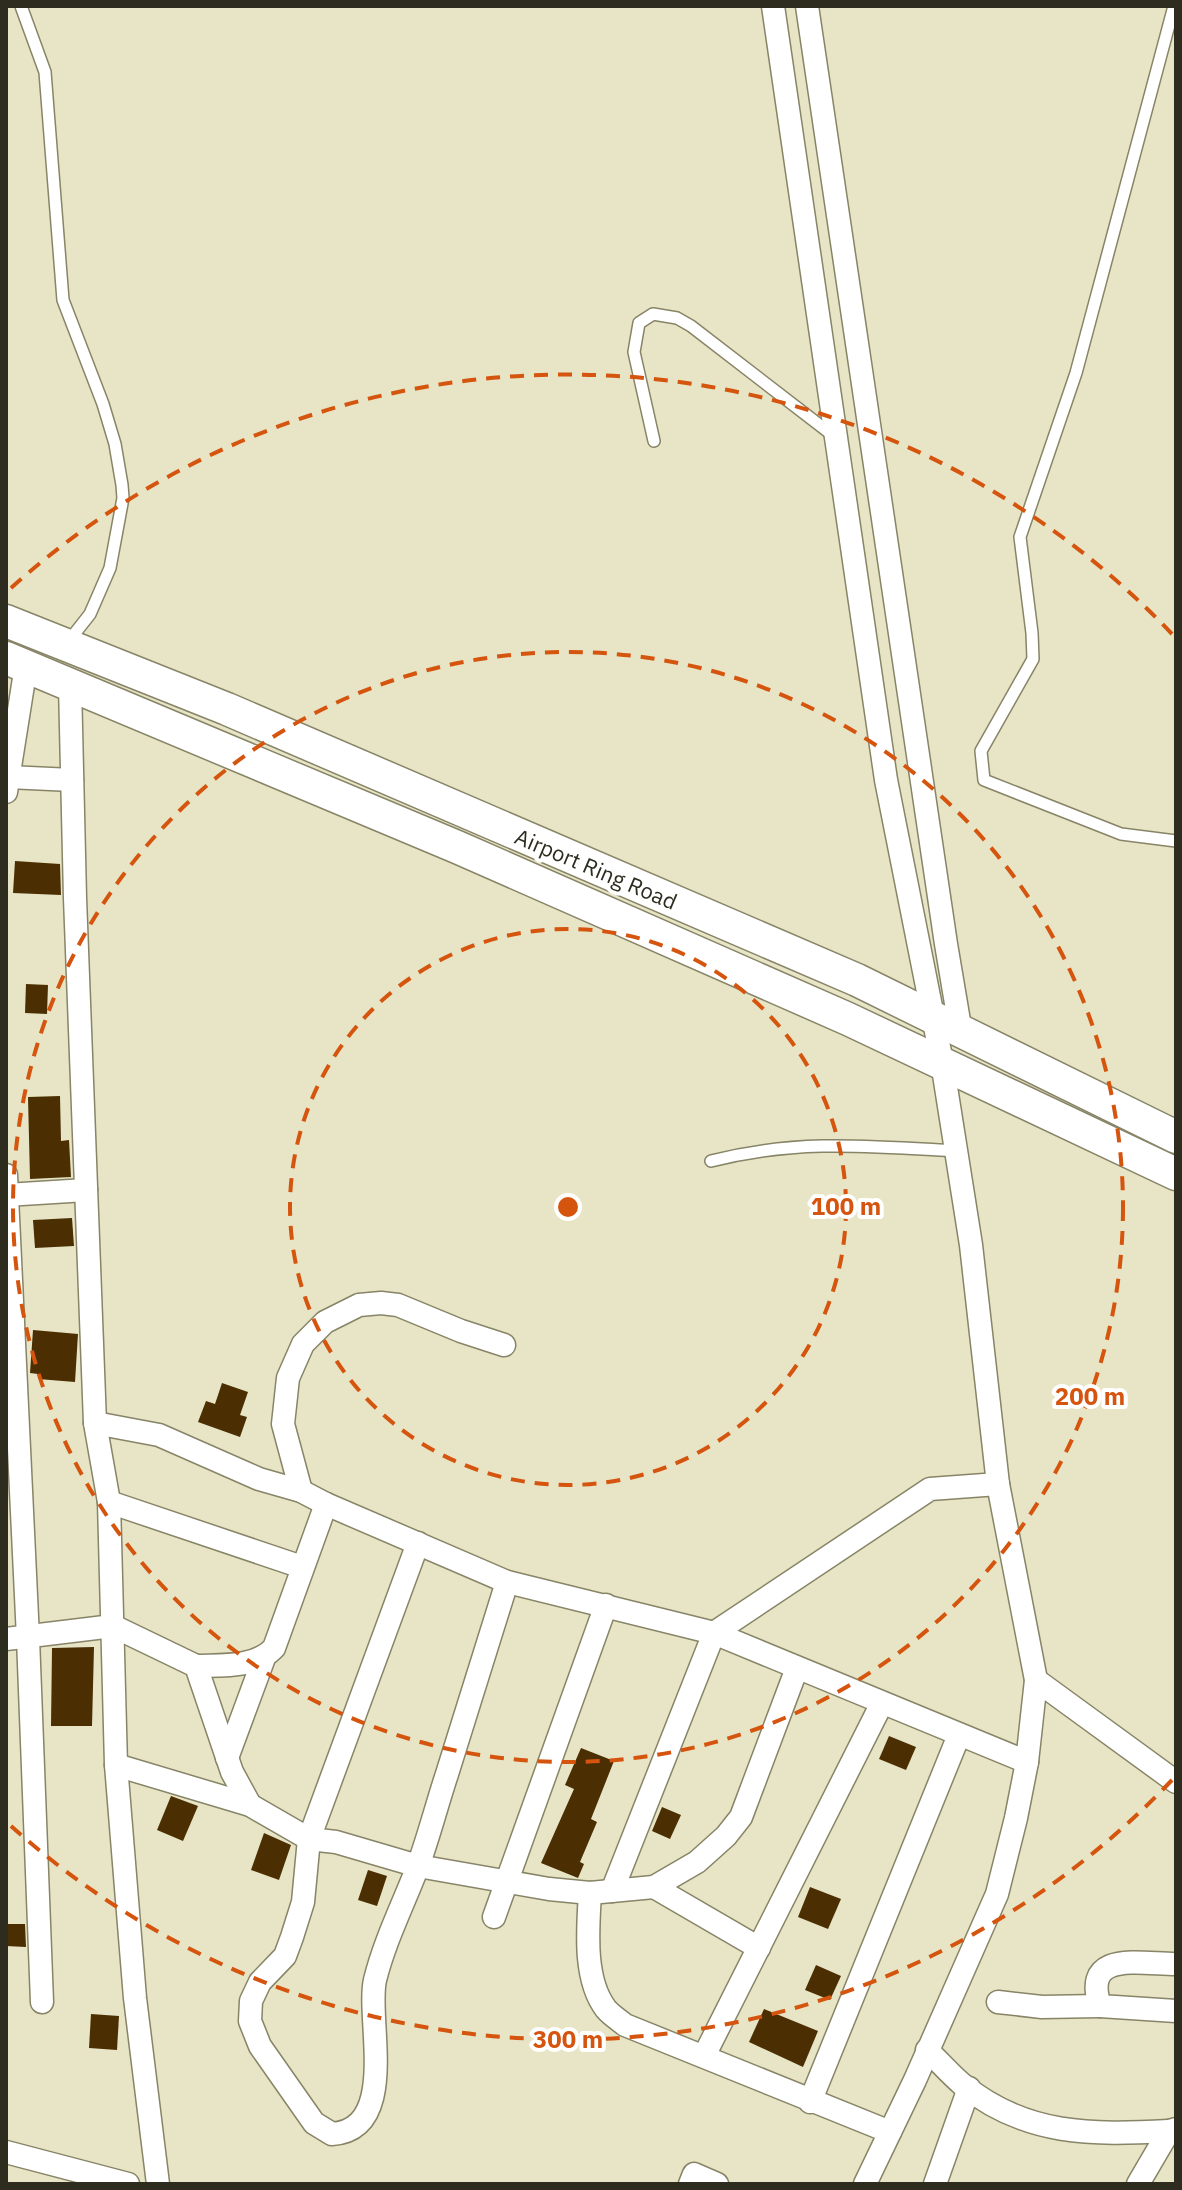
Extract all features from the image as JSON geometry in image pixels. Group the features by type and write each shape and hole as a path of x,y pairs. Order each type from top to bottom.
{"main road":[{"name":"Airport Ring Road","path":"6,621 227,709 857,980 1176,1137"},
{"name":"Airport Ring Road","path":"16,662 457,847 942,1062 1176,1174"}],"street":[{"path":"773,6 886,780 942,1062 971,1245 998,1484 1036,1680 1027,1762 997,1894 865,2184"},
{"path":"807,6 961,1033"},
{"path":"16,662 7,785 72,780"},
{"path":"70,685 95,1423 109,1502 116,1765 135,1998 158,2184"},
{"path":"6,1175 17,1638 42,2002"},
{"path":"6,1195 86,1190"},
{"path":"301,1491 283,1424 288,1378 303,1344 325,1322 359,1305 398,1305 504,1345"},
{"path":"95,1423 159,1435 259,1479 301,1491 507,1582 714,1633 1027,1762"},
{"path":"890,2132 625,2025 607,2011 598,1996 591,1969 588,1931 601,1892 714,1633 930,1489 998,1484"},
{"path":"109,1502 302,1567"},
{"path":"227,1758 264,1658 274,1648 284,1626 326,1504"},
{"path":"418,1543 309,1839 303,1902 292,1937 285,1956 260,1982 251,2001 250,2021 260,2046 314,2123 332,2134 351,2130 359,2121 375,2087 377,2049 373,1988 394,1920 418,1866 507,1582"},
{"path":"494,1917 606,1605"},
{"path":"17,1638 113,1626 196,1666 264,1658"},
{"path":"196,1666 227,1758 250,1805"},
{"path":"116,1765 250,1805 309,1839 336,1842 418,1866 506,1881 601,1892 654,1887 697,1862 726,1836 741,1817 797,1668"},
{"path":"1036,1680 1176,1782"},
{"path":"704,2056 882,1703"},
{"path":"810,2102 959,1735"},
{"path":"654,1887 759,1948"},
{"path":"1100,2006 1094,1989 1096,1978 1106,1968 1114,1965 1176,1964"},
{"path":"998,2002 1042,2007 1100,2006 1176,2011"},
{"path":"927,2050 969,2088 1025,2121 1067,2131 1108,2134 1172,2130"},
{"path":"935,2184 969,2088"},
{"path":"1138,2184 1172,2130"},
{"path":"6,2152 128,2184"},
{"path":"690,2184 694,2174 717,2184"}],"lane":[{"path":"21,6 45,72 63,300 103,404 115,444 123,498 110,568 90,614 66,645"},
{"path":"1174,6 1076,373 1020,537 1033,659 981,751 984,780 1121,834 1176,841"},
{"path":"654,441 634,352 639,323 653,314 677,318 691,326 836,438"},
{"path":"711,1161 747,1152 802,1145 956,1151"}],"building":[{"path":"15,861 60,864 61,895 13,893"},
{"path":"26,984 48,985 47,1014 25,1013"},
{"path":"60,1096 61,1141 69,1140 71,1177 30,1179 28,1097"},
{"path":"72,1218 74,1246 35,1248 33,1220"},
{"path":"33,1330 78,1334 75,1382 38,1379 38,1374 30,1373"},
{"path":"222,1383 248,1392 240,1415 247,1417 240,1437 198,1422 206,1401 215,1404"},
{"path":"94,1647 92,1726 51,1726 52,1648"},
{"path":"889,1736 916,1747 906,1770 879,1759"},
{"path":"581,1748 614,1761 591,1819 597,1822 580,1862 584,1864 578,1878 541,1863 574,1789 565,1785"},
{"path":"171,1796 198,1806 183,1841 157,1830"},
{"path":"662,1807 681,1815 670,1839 652,1831"},
{"path":"264,1833 291,1845 279,1880 251,1870"},
{"path":"368,1870 387,1876 377,1906 358,1900"},
{"path":"810,1887 841,1899 828,1929 798,1917"},
{"path":"6,1924 25,1924 26,1947 6,1946"},
{"path":"816,1965 841,1976 830,2000 805,1990"},
{"path":"764,2009 818,2031 803,2067 749,2042"},
{"path":"91,2014 119,2016 117,2050 89,2048"}]}
